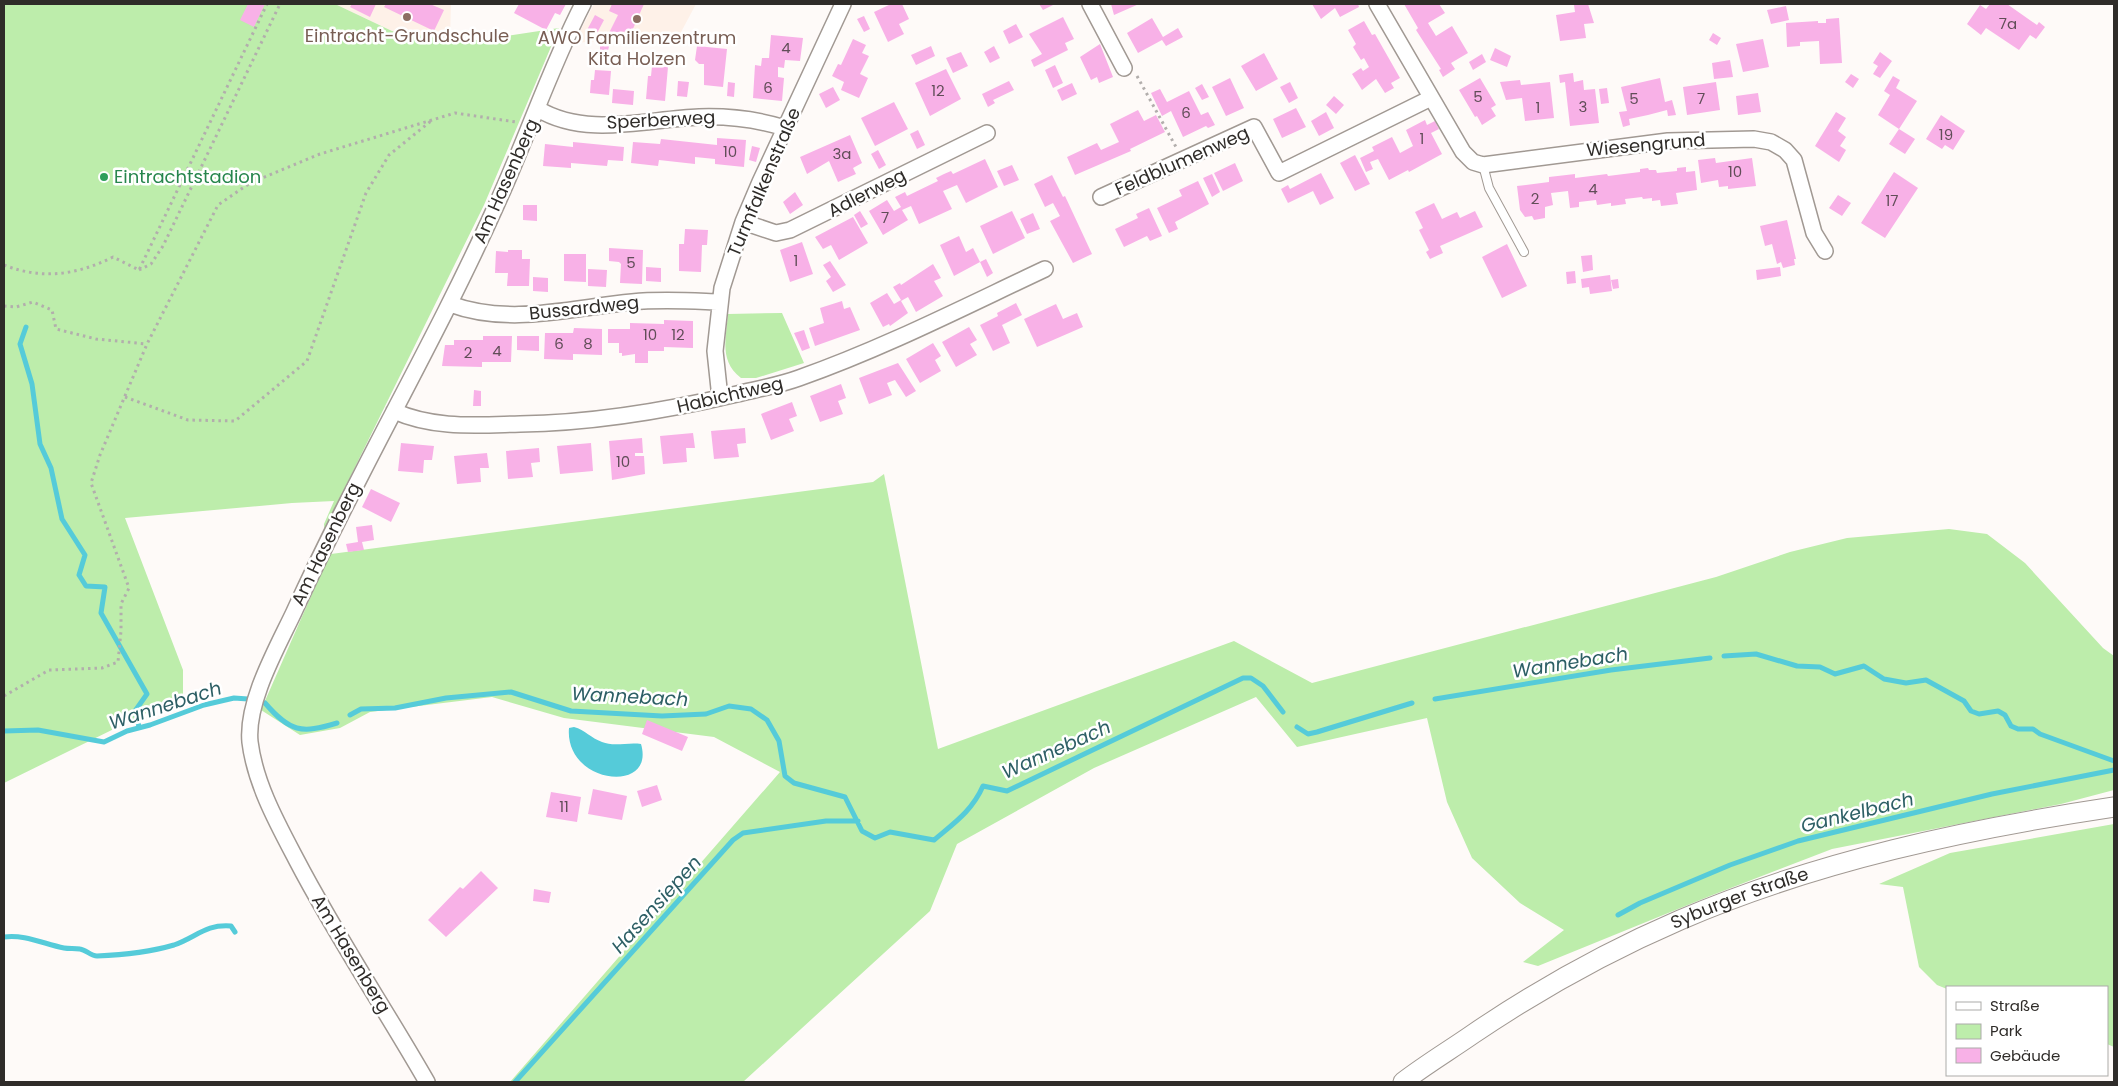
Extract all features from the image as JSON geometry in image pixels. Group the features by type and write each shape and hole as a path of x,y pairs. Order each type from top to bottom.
{"street":[{"name":"Am Hasenberg","path":"427,1082 315,896 279,826 257,772 250,732 258,694 282,637 350,494 450,304 496,208 568,35 583,4"},
{"name":"Turmfalkenstraße","path":"720,398 714,351 722,288 743,222 843,4"},
{"path":"1090,4 1124,68"},
{"path":"1378,4 1463,152 1473,162 1483,165"},
{"name":"Feldblumenweg","path":"1101,197 1254,127 1279,173 1431,98"},
{"name":"Sperberweg","path":"538,109 549,115 586,124 635,124 696,117 728,117 757,119 785,128"},
{"name":"Adlerweg","path":"743,222 776,232 790,230 986,133"},
{"name":"Wiesengrund","path":"1483,165 1668,141 1754,139 1771,142 1785,150 1794,160 1814,233 1826,251"},
{"name":"Habichtweg","path":"394,411 432,424 561,424 634,416 720,398 807,375 878,346 1045,269"},
{"name":"Bussardweg","path":"450,304 470,311 535,314 633,302 720,302"},
{"name":"Syburger Straße","path":"1402,1082 1503,1014 1582,968 1697,914 1763,889 1868,857 2012,826 2114,807"}],"lane":[{"path":"1483,165 1489,188 1524,252"}],"path":[{"path":"138,270 267,4"},
{"path":"138,270 151,264 163,246 280,4"},
{"path":"1124,68 1132,67 1184,160"},
{"path":"4,696 49,670 102,668 118,662 121,604 129,588 91,483 147,344 218,205 250,183 320,154 454,113 531,124"},
{"path":"125,397 188,420 235,421 307,361 366,193 388,155 434,119"},
{"path":"4,265 37,274 57,275 76,272 113,257 138,270"},
{"path":"4,306 16,308 33,302 52,310 56,328 96,339 147,344"}],"shaded area":[{"name":"Eintracht-Grundschule","path":"335,4 451,4 450,40 392,31"},
{"name":"AWO Familienzentrum Kita Holzen","path":"594,4 696,4 680,34 574,43"}],"green space":[{"path":"4,4 335,4 392,31 450,40 479,40 559,28 484,205 329,520 331,554 873,482 884,474 938,749 1234,641 1312,683 1716,577 1790,552 1847,538 1949,529 1987,534 2025,563 2103,648 2114,656 2114,790 2061,804 1832,849 1538,966 1523,962 1564,930 1520,903 1472,858 1447,802 1427,718 1297,747 1256,697 1094,768 957,844 930,911 743,1082 510,1082 780,772 714,737 564,718 492,697 370,712 340,728 300,735 261,710 326,562 324,524 334,501 125,518 183,670 183,695 4,783"},
{"path":"782,313 804,363 756,378 741,378 729,364 727,357 725,341 728,314"},
{"path":"2114,824 2114,1047 2108,1044 2108,986 1946,986 1946,989 1937,985 1919,967 1903,887 1879,884 1950,853"}],"water":[{"path":"574,727 607,743 641,744 642,760 635,771 623,776 609,776 594,771 580,761 571,747 569,728"}],"building":[{"path":"248,4 265,4 254,27 240,20"},
{"path":"352,4 376,4 370,17 350,7"},
{"path":"386,4 430,4 444,10 434,31 384,7"},
{"path":"519,4 566,4 560,15 555,13 546,30 514,13"},
{"path":"612,4 644,4 632,31 609,33 618,15 609,11"},
{"path":"891,4 902,4 909,19 899,24 904,34 888,42 874,12"},
{"path":"1039,4 1055,4 1043,10"},
{"path":"1111,4 1139,4 1114,15"},
{"path":"1312,4 1358,4 1359,7 1340,17 1335,8 1321,19"},
{"path":"1404,4 1439,4 1445,13 1428,23 1436,36 1452,26 1468,53 1451,63 1455,69 1443,77 1439,70 1441,69 1416,30 1418,28"},
{"path":"1588,4 1594,23 1584,24 1586,38 1560,41 1556,15 1575,12 1574,5"},
{"path":"1990,4 2007,4 2037,25 2039,22 2045,27 2036,39 2030,35 2019,50 1986,28 1981,35 1967,24 1980,5 1986,9"},
{"path":"1786,6 1789,20 1771,24 1767,10"},
{"path":"595,15 604,20 596,35 587,30"},
{"path":"864,16 870,29 864,32 857,19"},
{"path":"1063,17 1074,39 1065,43 1068,50 1034,67 1031,60 1042,54 1029,34"},
{"path":"1152,18 1163,37 1178,28 1183,37 1166,46 1162,40 1138,53 1127,33"},
{"path":"1839,18 1842,63 1820,64 1819,41 1800,42 1800,46 1787,47 1786,23 1818,21 1818,23 1826,23 1826,19"},
{"path":"1364,21 1372,35 1375,34 1400,78 1391,83 1394,88 1385,93 1376,79 1362,90 1352,74 1361,68 1363,71 1369,67 1364,58 1361,60 1353,47 1356,44 1348,30"},
{"path":"1016,24 1023,37 1009,44 1003,31"},
{"path":"1713,33 1721,38 1717,45 1709,40"},
{"path":"771,35 803,38 800,61 785,60 784,68 778,67 778,77 784,78 782,101 753,98 755,65 761,66 762,58 769,58"},
{"path":"853,39 866,45 862,53 869,56 860,74 868,78 859,98 841,90 844,82 832,76 838,64 841,65"},
{"path":"1763,39 1769,67 1743,72 1736,44"},
{"path":"600,43 610,43 607,54 600,53"},
{"path":"1100,44 1113,77 1099,83 1097,77 1091,80 1080,57"},
{"path":"697,46 727,49 723,87 704,85 704,64 699,64 695,60"},
{"path":"931,46 935,56 916,65 911,55"},
{"path":"994,46 1000,58 990,63 984,52"},
{"path":"1495,48 1511,56 1507,67 1490,60"},
{"path":"961,52 968,66 953,73 946,58"},
{"path":"1880,52 1892,61 1880,78 1873,74 1878,66 1873,63"},
{"path":"1264,53 1278,79 1256,91 1241,66"},
{"path":"1482,54 1486,62 1473,70 1469,62"},
{"path":"1730,60 1733,77 1714,79 1712,63"},
{"path":"1055,65 1063,83 1053,88 1045,70"},
{"path":"652,66 668,67 665,101 646,99 648,76 651,76"},
{"path":"946,69 961,99 930,116 915,83"},
{"path":"595,70 611,71 609,95 590,93 591,80 594,80"},
{"path":"1573,73 1574,82 1583,80 1584,90 1595,89 1599,123 1570,126 1565,82 1560,83 1559,75"},
{"path":"1851,74 1859,79 1853,88 1845,82"},
{"path":"1893,76 1900,80 1896,88 1917,101 1899,129 1878,115 1890,95 1884,91"},
{"path":"1230,78 1244,108 1226,116 1212,87"},
{"path":"1480,78 1496,105 1491,108 1496,116 1482,125 1459,90"},
{"path":"1660,78 1665,102 1672,100 1676,115 1668,116 1667,110 1629,119 1630,125 1623,127 1619,112 1627,111 1621,87"},
{"path":"1520,80 1521,85 1550,82 1554,118 1525,121 1522,98 1506,100 1500,82"},
{"path":"678,81 689,82 687,97 677,96"},
{"path":"1009,81 1014,90 993,100 995,103 988,107 982,94"},
{"path":"728,82 735,83 734,97 727,96"},
{"path":"1290,82 1298,98 1289,103 1280,87"},
{"path":"1716,82 1720,110 1687,115 1683,87"},
{"path":"1072,83 1077,94 1062,101 1057,90"},
{"path":"1202,84 1209,97 1202,100 1195,88"},
{"path":"833,87 840,100 826,108 819,94"},
{"path":"1607,88 1609,103 1601,104 1599,89"},
{"path":"613,89 634,91 633,105 612,103"},
{"path":"1160,89 1167,102 1189,91 1201,115 1208,112 1215,125 1208,128 1206,126 1183,137 1171,111 1162,116 1151,93"},
{"path":"1758,93 1761,112 1738,115 1736,96"},
{"path":"1334,96 1344,105 1336,114 1326,105"},
{"path":"894,102 908,129 875,146 861,118"},
{"path":"1296,108 1306,127 1282,138 1273,119"},
{"path":"1138,110 1144,121 1156,115 1165,132 1130,149 1131,151 1075,175 1067,157 1097,143 1101,150 1119,142 1110,124"},
{"path":"1326,112 1334,128 1319,136 1311,121"},
{"path":"1836,112 1846,118 1838,131 1846,137 1840,146 1846,150 1839,162 1815,146"},
{"path":"1941,115 1965,131 1953,150 1945,145 1942,149 1926,139"},
{"path":"1425,120 1427,125 1435,121 1439,129 1431,133 1442,154 1409,172 1408,170 1389,180 1378,159 1370,162 1373,169 1366,172 1360,158 1374,151 1372,147 1392,137 1400,153 1413,146 1406,130"},
{"path":"1899,129 1915,139 1905,154 1889,144"},
{"path":"918,130 925,145 917,149 910,134"},
{"path":"850,135 862,163 853,168 856,174 838,182 829,161 807,174 800,157"},
{"path":"717,138 746,140 744,167 715,164 715,159 695,157 695,164 659,160 658,166 631,163 633,142 660,144 661,139 717,145"},
{"path":"573,142 624,147 623,161 608,160 607,166 571,163 571,168 543,166 545,144 573,147"},
{"path":"752,146 760,148 756,162 749,160"},
{"path":"878,150 886,165 879,169 871,154"},
{"path":"1355,155 1370,184 1355,191 1340,163"},
{"path":"1715,158 1716,163 1752,158 1756,186 1728,189 1728,186 1719,187 1718,180 1701,183 1698,160"},
{"path":"985,159 998,187 966,203 957,185 943,191 952,209 919,224 911,206 902,210 908,220 883,235 869,211 887,200 894,211 901,207 895,197 905,192 907,196 938,181 936,178 944,174 951,171 953,174"},
{"path":"1235,163 1243,181 1223,191 1214,173"},
{"path":"1012,165 1019,180 1004,186 997,171"},
{"path":"1686,167 1686,172 1695,171 1697,190 1676,193 1678,204 1661,206 1660,200 1652,201 1652,198 1643,199 1642,197 1625,199 1626,204 1611,206 1611,203 1597,205 1596,200 1579,202 1579,207 1570,208 1568,191 1551,193 1553,205 1545,207 1545,218 1534,220 1532,216 1525,217 1520,210 1517,186 1549,182 1549,177 1575,174 1575,178 1607,174 1608,176 1640,172 1640,169 1648,168 1649,170 1656,170 1657,173 1677,171 1677,168"},
{"path":"1894,172 1918,188 1885,238 1861,223"},
{"path":"1321,173 1334,198 1320,205 1313,191 1288,203 1281,189 1288,185 1290,189"},
{"path":"1212,174 1220,192 1212,197 1203,178"},
{"path":"1052,175 1063,197 1065,196 1092,254 1073,263 1050,221 1060,216 1053,203 1045,207 1034,184"},
{"path":"1198,181 1209,204 1175,222 1178,229 1169,233 1157,208 1182,196 1179,190"},
{"path":"795,192 803,205 790,214 783,202"},
{"path":"1838,195 1851,203 1842,216 1829,208"},
{"path":"1434,203 1442,219 1457,212 1460,218 1475,211 1483,227 1440,246 1443,253 1430,259 1426,252 1429,250 1419,230 1423,228 1415,212"},
{"path":"523,205 537,205 537,221 523,220"},
{"path":"1149,208 1162,236 1150,241 1147,236 1124,247 1115,229 1138,218 1136,214"},
{"path":"860,211 868,224 861,228 854,215"},
{"path":"1012,211 1025,238 993,254 980,226"},
{"path":"1033,213 1040,229 1027,234 1020,219"},
{"path":"853,217 868,243 839,260 831,245 823,249 815,237"},
{"path":"1787,220 1796,259 1794,259 1795,265 1783,268 1781,262 1777,264 1772,244 1765,246 1760,226"},
{"path":"685,229 708,230 707,245 702,245 701,272 679,271 679,244 684,244"},
{"path":"959,236 966,252 973,248 980,262 954,276 940,245"},
{"path":"802,242 813,274 790,282 780,250"},
{"path":"1507,244 1527,286 1502,298 1482,257"},
{"path":"609,248 643,250 642,284 620,283 621,264 609,261"},
{"path":"508,250 522,250 522,259 530,259 529,286 507,286 508,273 495,273 496,251 508,252"},
{"path":"564,254 586,254 586,282 564,281"},
{"path":"1592,255 1593,270 1583,272 1581,256"},
{"path":"986,259 993,273 987,277 980,262"},
{"path":"830,261 846,285 833,292 826,281 831,277 823,265"},
{"path":"933,264 941,278 934,281 943,296 916,312 908,297 901,301 908,313 890,326 889,324 883,327 870,303 887,293 894,304 901,300 893,287 900,283 901,285"},
{"path":"646,267 661,268 661,282 646,281"},
{"path":"1780,267 1781,276 1757,280 1756,270"},
{"path":"588,269 607,270 606,287 588,286"},
{"path":"1575,271 1576,283 1567,284 1566,272"},
{"path":"1610,275 1612,291 1590,294 1589,287 1582,288 1581,279"},
{"path":"533,277 548,278 548,292 533,291"},
{"path":"1618,279 1619,288 1613,289 1611,280"},
{"path":"842,301 844,309 850,307 860,330 815,346 809,328 824,323 820,308"},
{"path":"1016,303 1022,315 1002,325 1010,343 993,351 980,325 998,316 997,313"},
{"path":"1056,304 1063,319 1077,313 1083,327 1037,347 1024,319"},
{"path":"664,320 693,321 693,348 664,347 664,351 648,351 648,363 635,363 635,354 622,356 622,353 619,353 619,343 608,343 608,329 630,329 630,323 664,324"},
{"path":"969,327 977,340 970,344 977,355 956,367 942,342"},
{"path":"574,328 602,329 602,355 573,354 573,360 544,359 545,333 573,333"},
{"path":"804,330 810,348 802,351 794,333"},
{"path":"483,336 512,336 511,362 482,362 482,367 442,366 445,345 454,345 454,340 483,340"},
{"path":"517,336 539,336 539,351 517,350"},
{"path":"933,343 941,356 935,360 941,371 920,383 906,359"},
{"path":"898,363 916,391 906,397 895,380 887,383 892,395 869,404 859,378"},
{"path":"841,384 846,398 838,401 843,414 820,422 810,396"},
{"path":"474,390 481,391 481,406 473,406"},
{"path":"792,402 797,416 789,419 794,431 771,440 761,414"},
{"path":"745,428 746,443 737,444 739,457 714,459 711,431"},
{"path":"693,433 695,448 686,448 687,462 663,464 660,436"},
{"path":"642,438 643,453 635,453 635,456 644,456 645,474 612,480 609,441"},
{"path":"401,443 434,446 432,460 424,460 423,473 398,471"},
{"path":"591,443 593,471 560,474 557,446"},
{"path":"539,448 540,462 531,463 533,477 508,479 506,451"},
{"path":"487,453 489,468 480,468 481,482 457,484 454,456"},
{"path":"371,489 400,503 391,522 362,507"},
{"path":"372,525 374,540 362,542 364,550 348,552 346,544 358,542 356,527"},
{"path":"647,720 688,737 682,751 642,734"},
{"path":"657,785 662,800 642,807 637,791"},
{"path":"593,789 627,796 622,820 588,814"},
{"path":"551,792 581,797 577,822 546,817"},
{"path":"481,871 498,888 446,937 428,920 460,887 463,889"},
{"path":"534,889 551,892 549,903 533,901"}],"waterway":[{"path":"26,327 20,344 32,384 40,444 51,468 62,519 85,555 79,575 86,586 105,587 101,613 147,694 135,711 139,727"},
{"name":"Wannebach","path":"1724,656 1756,654 1797,666 1820,667 1835,674 1864,666 1884,679 1906,683 1926,680 1964,701 1971,711 1979,714 1998,711 2005,715 2011,726 2018,729 2033,729 2040,734 2114,761"},
{"name":"Wannebach","path":"1435,699 1611,670 1710,658"},
{"name":"Wannebach","path":"350,715 361,709 395,708 446,698 511,692 571,711 662,716 706,714 729,706 751,709 767,720 779,741 785,776 794,783 845,797 862,831 875,838 890,832 934,840 968,810 983,786 1007,791 1243,678 1251,678 1263,686 1283,712"},
{"name":"Wannebach","path":"4,731 38,730 104,742 127,731 150,725 204,705 234,698 248,699"},
{"name":"Wannebach","path":"265,703 282,720 297,728 314,729 337,723"},
{"name":"Wannebach","path":"1297,727 1308,734 1412,703"},
{"name":"Gankelbach","path":"1618,915 1640,903 1730,865 1798,841 1992,794 2114,770"},
{"name":"Hasensiepen","path":"515,1082 733,840 743,833 826,821 858,821"},
{"path":"4,937 19,937 64,948 80,949 97,956 136,953 174,945 214,927 231,926 235,932"}],"place":[{"name":"Eintracht-Grundschule","path":"407,17"},
{"name":"AWO Familienzentrum Kita Holzen","path":"637,19"},
{"name":"Eintrachtstadion","path":"104,177"}]}
